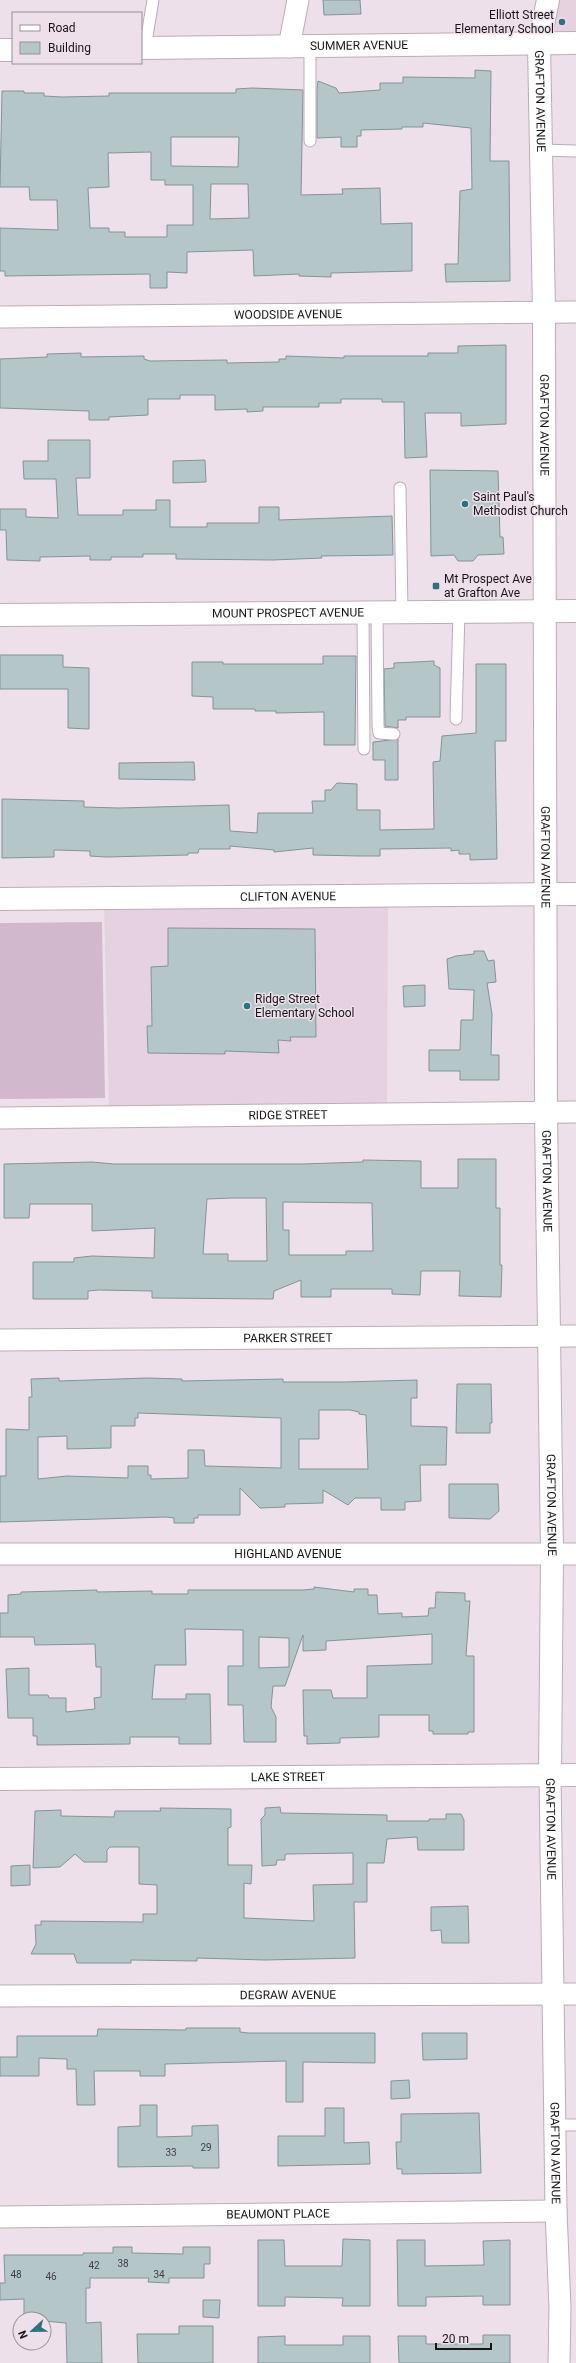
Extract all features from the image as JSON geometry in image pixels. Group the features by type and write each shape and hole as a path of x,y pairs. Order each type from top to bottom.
{"street":[{"path":"289,46 298,0"},
{"name":"GRAFTON AVENUE","path":"548,0 539,44 544,312 546,611 546,1112 552,1554 550,1775 556,2211 568,2308 559,2363"},
{"name":"SUMMER AVENUE","path":"143,48 576,43"},
{"path":"0,50 12,50"},
{"name":"WOODSIDE AVENUE","path":"0,317 576,312"},
{"name":"MOUNT PROSPECT AVENUE","path":"0,615 576,611"},
{"name":"CLIFTON AVENUE","path":"0,899 576,894"},
{"name":"RIDGE STREET","path":"0,1118 576,1112"},
{"name":"PARKER STREET","path":"0,1340 576,1336"},
{"name":"HIGHLAND AVENUE","path":"0,1554 576,1554"},
{"name":"LAKE STREET","path":"0,1779 576,1775"},
{"name":"DEGRAW AVENUE","path":"0,1996 576,1994"},
{"name":"BEAUMONT PLACE","path":"0,2217 556,2211"}],"lane":[{"path":"143,48 153,0"},
{"path":"310,46 310,141"},
{"path":"541,150 576,151"},
{"path":"400,488 402,612"},
{"path":"456,720 459,612"},
{"path":"370,613 379,733 394,734"},
{"path":"364,749 370,613"},
{"path":"555,2125 576,2125"}],"shaded area":[{"name":"Elliott Street Elementary School","path":"553,0 576,0 576,43 544,44"},
{"name":"Ridge Street Elementary School","path":"388,903 387,1107 109,1111 104,905"},
{"path":"102,922 105,1098 0,1099 0,923"}],"building":[{"path":"323,0 360,0 361,14 324,15"},
{"path":"475,70 491,71 490,161 509,161 510,281 446,282 445,264 458,264 460,191 472,189 471,128 423,123 423,127 361,130 361,136 357,136 357,147 341,147 341,137 317,138 318,81 336,88 339,93 380,90 380,83 403,83 403,77 475,78"},
{"path":"252,88 303,90 301,195 343,194 342,189 380,188 381,224 412,223 412,271 331,273 331,277 299,276 299,274 254,276 253,250 187,252 187,273 167,272 167,288 150,288 150,274 5,276 5,271 0,271 0,228 58,230 57,200 30,200 29,187 0,187 2,91 44,93 44,96 62,97 109,96 109,93 236,93 236,89","holes":["171,137 239,137 238,167 171,166","151,152 151,180 165,180 165,185 193,185 193,225 167,225 167,237 125,237 125,232 109,232 109,228 90,228 88,188 109,187 108,153","211,184 248,184 249,218 210,219"]},
{"path":"506,345 506,424 461,426 461,413 425,413 427,457 405,458 404,402 382,402 382,399 341,399 341,403 319,403 319,407 263,407 263,411 247,412 247,409 215,410 215,395 180,395 180,399 148,399 148,415 109,417 109,420 89,420 89,411 0,408 0,359 47,357 47,354 81,353 81,357 144,356 144,359 150,361 227,360 227,363 279,362 279,359 286,359 286,356 344,358 344,356 428,356 428,353 458,353 458,346"},
{"path":"48,440 90,440 90,478 76,478 78,515 123,515 123,510 156,510 156,500 170,500 170,527 207,527 207,523 259,523 259,507 279,507 279,520 392,516 393,555 321,556 322,558 273,560 176,559 176,554 143,554 143,557 111,557 111,560 90,560 90,556 40,557 40,561 7,560 6,530 0,530 0,509 26,509 26,517 58,518 56,479 24,479 23,461 48,461"},
{"path":"205,460 206,482 173,483 173,461"},
{"name":"Saint Paul's Methodist Church","path":"430,470 498,471 500,537 503,537 504,554 478,555 473,561 458,561 454,555 431,556"},
{"path":"0,655 63,655 63,667 89,668 89,729 68,728 68,689 0,689"},
{"path":"323,656 356,656 355,745 324,745 324,712 276,713 276,711 255,711 255,709 213,709 213,697 192,696 192,662 223,662 223,664 323,664"},
{"path":"434,661 434,665 440,668 440,717 406,717 406,720 398,720 398,728 385,726 384,669 394,668 394,663"},
{"path":"476,664 506,664 506,741 495,741 497,859 470,860 470,854 459,854 459,850 451,851 451,848 380,849 380,856 360,856 313,855 313,848 274,852 274,850 230,846 230,849 199,849 198,853 188,853 188,855 106,857 90,856 90,851 54,850 54,857 2,858 2,799 84,801 84,807 119,808 229,805 230,831 257,833 258,813 313,813 312,801 325,801 325,790 331,790 337,783 357,784 357,810 380,810 380,830 434,829 433,762 440,761 442,736 476,733"},
{"path":"398,739 398,780 385,780 385,760 373,760 373,742"},
{"path":"194,762 195,780 119,779 119,763"},
{"path":"168,928 315,929 316,1037 290,1037 291,1041 278,1040 279,1053 225,1051 225,1054 148,1053 147,1026 152,1026 151,967 168,966"},
{"path":"474,951 484,951 488,961 494,960 496,982 487,983 492,1014 491,1055 499,1055 499,1080 460,1080 460,1071 429,1071 429,1050 460,1050 461,1020 473,1020 474,990 449,989 447,959 456,956 474,954"},
{"path":"425,985 425,1006 404,1007 403,986"},
{"path":"458,1159 496,1159 496,1208 500,1208 500,1265 502,1265 501,1297 459,1296 460,1271 421,1271 420,1295 392,1294 392,1289 331,1289 331,1297 301,1297 301,1280 274,1291 273,1299 152,1298 152,1291 99,1290 88,1291 88,1299 33,1299 33,1262 74,1262 74,1258 92,1256 154,1258 155,1228 92,1231 92,1204 30,1204 29,1218 4,1218 4,1164 92,1162 114,1164 302,1164 363,1162 363,1160 421,1161 421,1188 458,1188","holes":["266,1198 267,1261 228,1261 228,1254 203,1254 207,1199","283,1202 372,1203 373,1251 346,1251 346,1255 289,1255 289,1230 283,1230"]},
{"path":"59,1378 59,1381 147,1378 182,1379 182,1381 283,1379 283,1382 417,1380 417,1398 411,1398 411,1426 447,1427 446,1465 420,1465 421,1501 405,1502 405,1510 381,1510 381,1498 355,1498 348,1505 323,1490 323,1503 285,1504 285,1507 260,1508 240,1488 240,1515 198,1515 198,1518 194,1518 194,1523 174,1523 174,1518 166,1517 0,1522 0,1476 6,1476 6,1429 29,1430 29,1397 32,1397 31,1379","holes":["319,1410 350,1410 366,1415 368,1469 299,1469 299,1439 319,1439","138,1413 281,1418 281,1468 205,1466 204,1450 188,1450 188,1478 151,1479 151,1475 148,1475 148,1466 128,1466 128,1478 67,1476 38,1479 38,1437 67,1436 67,1449 111,1448 111,1426 135,1426 135,1418 138,1418"]},
{"path":"457,1384 491,1384 492,1423 490,1423 490,1433 456,1433"},
{"path":"449,1484 498,1484 499,1511 490,1519 449,1518"},
{"path":"314,1587 354,1592 354,1589 368,1589 368,1595 377,1595 378,1614 402,1613 402,1617 428,1616 429,1608 435,1608 436,1592 465,1593 465,1601 470,1601 466,1656 474,1656 474,1732 468,1732 468,1734 433,1734 433,1731 429,1731 429,1715 379,1715 379,1737 340,1738 340,1743 307,1744 307,1736 304,1736 303,1690 331,1690 333,1698 367,1698 367,1666 432,1664 432,1634 326,1641 326,1650 303,1651 303,1635 285,1686 273,1686 271,1707 276,1717 276,1742 244,1742 243,1705 228,1705 228,1666 243,1666 243,1630 185,1629 186,1665 155,1665 152,1699 186,1699 186,1694 210,1694 211,1744 179,1744 179,1737 130,1737 130,1744 37,1745 37,1736 33,1736 33,1718 8,1718 6,1669 29,1668 29,1695 48,1695 49,1698 66,1698 66,1712 95,1709 94,1698 101,1697 101,1667 96,1667 95,1644 35,1645 34,1637 0,1637 0,1613 8,1613 8,1595 21,1594 21,1592 97,1590 97,1592 152,1591 152,1594 188,1594 188,1590 314,1589","holes":["259,1637 289,1638 289,1667 259,1668"]},
{"path":"280,1807 281,1813 387,1815 387,1821 429,1821 429,1819 446,1819 446,1814 461,1814 464,1820 464,1850 418,1850 417,1837 387,1839 384,1863 367,1863 367,1902 354,1902 355,1958 265,1960 197,1958 197,1961 131,1960 131,1963 77,1963 74,1954 31,1954 36,1944 35,1925 41,1925 41,1921 143,1922 143,1914 157,1914 157,1885 139,1884 139,1847 110,1847 107,1850 107,1862 84,1862 75,1854 60,1867 33,1868 35,1811 61,1810 61,1816 114,1817 115,1811 161,1811 160,1808 231,1809 231,1827 228,1828 228,1865 252,1865 251,1884 244,1883 244,1918 314,1921 313,1885 353,1884 353,1853 287,1854 285,1855 285,1860 277,1860 276,1865 262,1866 261,1819 265,1815 265,1808"},
{"path":"30,1865 30,1885 11,1886 11,1866"},
{"path":"468,1906 469,1943 442,1943 441,1930 431,1931 431,1907"},
{"path":"186,2028 240,2028 240,2032 248,2033 375,2033 375,2063 303,2062 303,2102 286,2102 286,2061 165,2064 165,2076 140,2076 140,2071 94,2071 95,2105 77,2105 76,2069 67,2069 67,2059 39,2058 39,2076 0,2076 0,2057 17,2057 17,2036 97,2036 98,2029 186,2030"},
{"path":"422,2033 467,2033 467,2059 423,2060"},
{"path":"409,2080 410,2098 391,2099 391,2081"},
{"path":"140,2105 157,2105 157,2137 192,2136 192,2126 218,2125 219,2168 193,2168 193,2166 118,2167 118,2127 140,2126"},
{"path":"325,2108 344,2108 344,2143 369,2142 370,2164 278,2166 278,2136 325,2136"},
{"path":"479,2113 481,2173 402,2174 402,2169 397,2169 396,2142 401,2142 401,2114"},
{"path":"343,2239 370,2240 370,2306 342,2306 343,2298 285,2297 285,2306 258,2306 258,2240 284,2240 285,2266 342,2266"},
{"path":"397,2240 425,2240 425,2266 484,2265 483,2241 510,2240 510,2305 483,2305 483,2296 426,2297 426,2306 398,2306"},
{"path":"113,2247 132,2247 132,2253 183,2254 183,2247 210,2247 210,2264 204,2264 204,2278 169,2278 169,2283 148,2282 149,2278 90,2278 90,2288 86,2288 86,2323 101,2322 102,2363 67,2363 66,2323 52,2322 52,2311 24,2311 24,2299 0,2300 0,2283 5,2283 4,2255 83,2255 83,2253 113,2253"},
{"path":"203,2300 220,2300 219,2318 203,2317"},
{"path":"179,2326 213,2326 213,2363 138,2363 137,2334 179,2334"},
{"path":"483,2335 510,2335 510,2363 399,2363 398,2336 426,2336 426,2344 483,2344"},
{"path":"285,2336 285,2345 343,2345 343,2336 370,2336 370,2363 258,2363 258,2337"}],"place":[{"name":"Elliott Street Elementary School","path":"562,22"},
{"name":"Saint Paul's Methodist Church","path":"465,504"},
{"name":"Mt Prospect Ave at Grafton Ave","path":"436,586"},
{"name":"Ridge Street Elementary School","path":"247,1006"}]}
